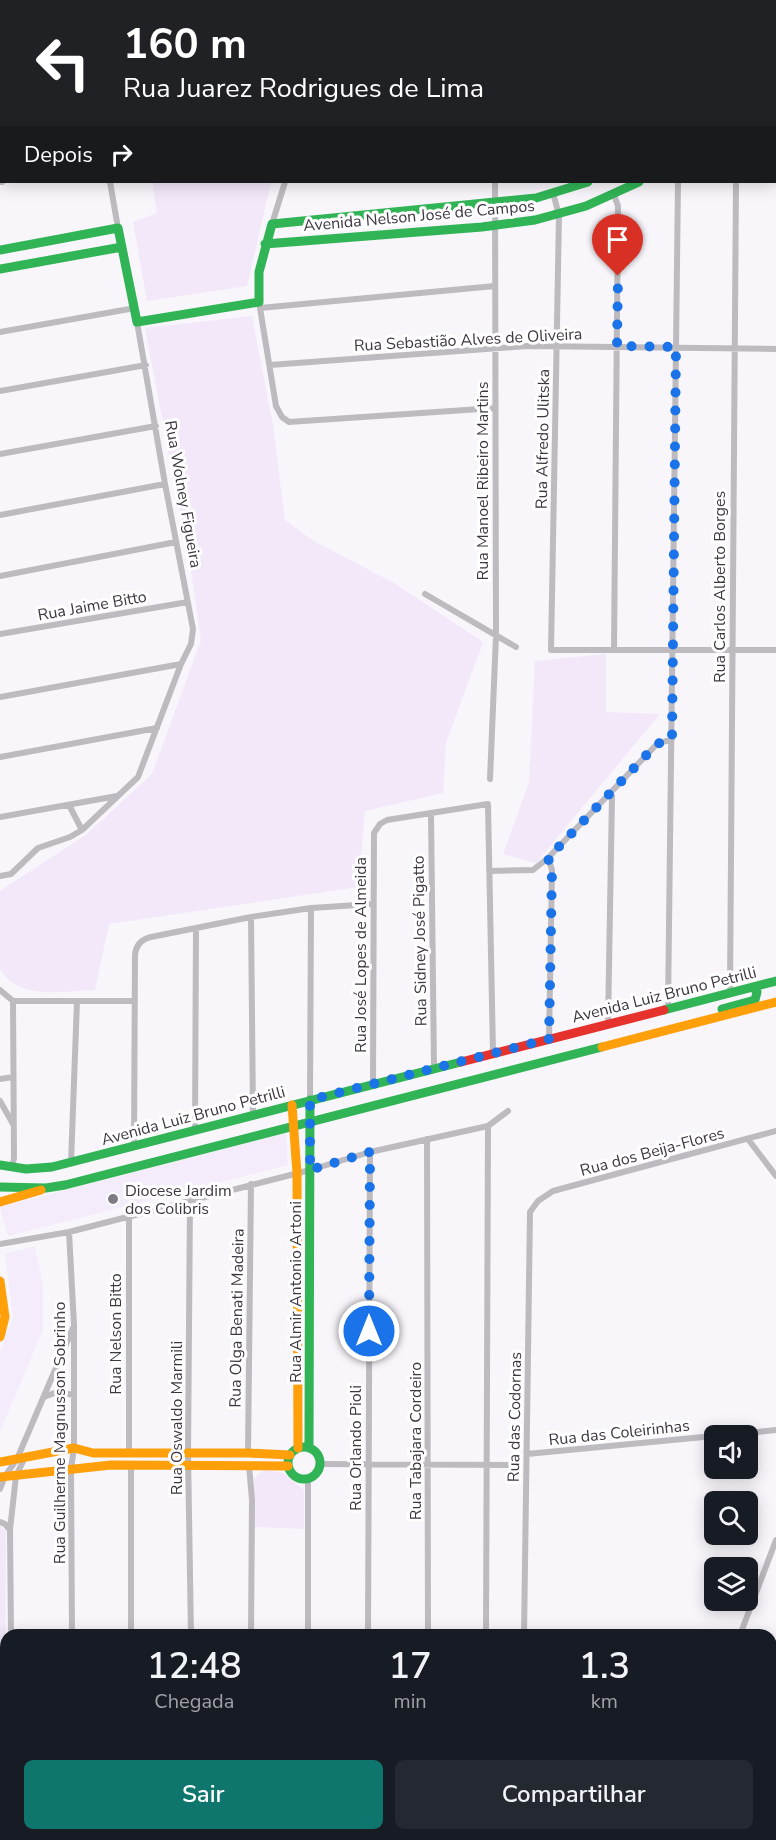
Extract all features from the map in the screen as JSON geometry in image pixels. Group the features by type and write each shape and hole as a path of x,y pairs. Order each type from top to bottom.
{"street":[{"name":"Rua Wolney Figueira","path":"0,876 11,874 38,848 70,837 81,830 138,777 181,664 191,644 193,628 165,484 146,365 110,183"},
{"path":"285,183 259,272 260,305 279,414 285,420 292,422 495,408"},
{"name":"Rua Manoel Ribeiro Martins","path":"490,779 496,636 495,183"},
{"name":"Avenida Nelson José de Campos","path":"272,224 495,203 553,194 585,183"},
{"name":"Avenida Nelson José de Campos","path":"266,244 522,223 559,215 614,195 637,183"},
{"path":"668,1009 678,183"},
{"name":"Rua Carlos Alberto Borges","path":"730,993 736,183"},
{"name":"Rua Alfredo Ulitska","path":"553,194 559,215 551,650 614,650"},
{"path":"614,195 618,206 614,650 776,650"},
{"path":"0,250 118,228"},
{"path":"0,269 122,247"},
{"path":"137,322 260,305 495,286"},
{"path":"0,332 135,308"},
{"name":"Rua Sebastião Alves de Oliveira","path":"270,365 557,345 776,349"},
{"path":"0,391 146,365"},
{"path":"0,454 156,426"},
{"path":"0,515 165,484"},
{"path":"0,576 176,542"},
{"path":"425,594 516,647"},
{"name":"Rua Jaime Bitto","path":"0,634 188,602"},
{"path":"0,697 181,664"},
{"path":"0,757 157,728"},
{"path":"489,871 533,870 548,858 657,744 672,739"},
{"path":"608,1024 612,796 609,794"},
{"path":"0,817 118,795"},
{"path":"431,813 488,804 493,1053"},
{"path":"69,805 81,830"},
{"name":"Rua José Lopes de Almeida","path":"373,1084 374,833 387,820 431,813"},
{"name":"Rua Sidney José Pigatto","path":"431,813 434,1068"},
{"path":"548,858 552,870 549,1039"},
{"path":"134,1146 135,955 139,944 148,938 251,917 311,908 373,904"},
{"path":"310,1100 311,908"},
{"path":"251,917 253,1115"},
{"path":"195,1130 196,928"},
{"path":"773,982 764,988 762,998 776,1002"},
{"name":"Avenida Luiz Bruno Petrilli","path":"0,1165 33,1170 71,1163 773,982"},
{"path":"703,1020 711,1012 755,1000 758,994 753,987"},
{"path":"0,990 13,1001 135,1000"},
{"path":"12,1168 14,1158 13,1001"},
{"path":"71,1163 77,1001"},
{"path":"0,1202 46,1188 309,1123 776,1002"},
{"path":"0,1079 13,1077"},
{"name":"Rua Almir Antonio Artoni","path":"309,1448 310,1100"},
{"path":"0,1101 14,1125"},
{"name":"Rua Almir Antonio Artoni","path":"292,1105 297,1173 298,1448"},
{"path":"0,1244 69,1232 310,1170 370,1152 488,1126 508,1111"},
{"path":"486,1629 488,1126"},
{"name":"Rua dos Beija-Flores","path":"538,1201 553,1191 776,1131"},
{"path":"160,1139 163,1160"},
{"name":"Rua Tabajara Cordeiro","path":"427,1139 428,1629"},
{"path":"748,1139 776,1176"},
{"name":"Rua Orlando Pioli","path":"368,1629 370,1152"},
{"name":"Rua Olga Benati Madeira","path":"248,1453 251,1184"},
{"path":"0,1187 46,1188"},
{"name":"Rua Oswaldo Marmili","path":"190,1200 188,1454 191,1629"},
{"name":"Rua das Codornas","path":"524,1629 530,1212 538,1201"},
{"name":"Rua Nelson Bitto","path":"129,1217 129,1452"},
{"name":"Rua Guilherme Magnusson Sobrinho","path":"69,1232 74,1325 74,1448 71,1469 72,1629"},
{"path":"0,1281 5,1317 0,1337"},
{"path":"11,1629 10,1530 16,1476 43,1397 74,1325"},
{"path":"43,1397 57,1392 74,1395"},
{"path":"758,1432 776,1430"},
{"name":"Rua das Coleirinhas","path":"527,1454 704,1437"},
{"path":"0,1462 74,1448 93,1453 290,1455"},
{"path":"298,1448 309,1448 317,1454 320,1464 316,1473 308,1479 297,1478 288,1466 290,1455 298,1448"},
{"path":"0,1489 2,1477 21,1458"},
{"path":"320,1464 513,1465"},
{"path":"2,1477 111,1465 288,1466"},
{"path":"249,1465 252,1500 251,1629"},
{"path":"131,1466 131,1629"},
{"path":"308,1479 308,1629"},
{"path":"0,1522 10,1530"},
{"path":"742,1629 776,1540"}],"shaded area":[{"path":"152,183 271,183 247,286 147,301 133,222 157,213"},
{"path":"252,316 273,425 285,520 312,540 394,583 483,642 446,743 443,793 365,811 358,887 109,924 95,990 42,992 17,986 0,968 0,891 87,834 152,774 201,640 192,577 145,328"},
{"path":"606,654 606,712 660,714 536,863 503,854 529,783 535,661"},
{"path":"286,1133 288,1165 8,1236 0,1207"},
{"path":"35,1246 43,1285 43,1330 0,1431 0,1352 13,1317 5,1254"},
{"path":"267,1470 283,1473 304,1490 304,1529 255,1527 254,1479"},
{"path":"0,1525 6,1532 5,1629 0,1629"}],"traffic: fast":[{"path":"0,250 118,228 137,322 259,302 259,272 272,224 536,198 585,183"},
{"path":"265,244 482,227 535,220 586,206 637,183"},
{"path":"0,269 122,247"},
{"path":"664,1010 776,981"},
{"path":"722,1009 755,1000 757,992 753,987"},
{"path":"0,1187 46,1188 65,1185 602,1047"},
{"path":"0,1165 26,1169 52,1167 461,1062"},
{"path":"309,1448 310,1100"},
{"path":"304,1447 315,1452 320,1463 315,1474 304,1479 293,1474 288,1463 293,1452 304,1447"}],"traffic: slow":[{"path":"602,1047 776,1002"},
{"path":"292,1105 297,1173 298,1448"},
{"path":"0,1202 41,1190"},
{"path":"0,1281 5,1317 0,1337"},
{"path":"0,1462 74,1448 93,1453 290,1455"},
{"path":"0,1477 111,1465 288,1466"}],"traffic: jam":[{"path":"461,1062 664,1010"}],"place":[{"name":"Diocese Jardim dos Colibris","path":"113,1199"}],"route":[{"path":"369,1331 370,1152 310,1170 310,1100 549,1039 552,870 548,858 657,744 672,739 676,347 617,346 618,276"}]}
